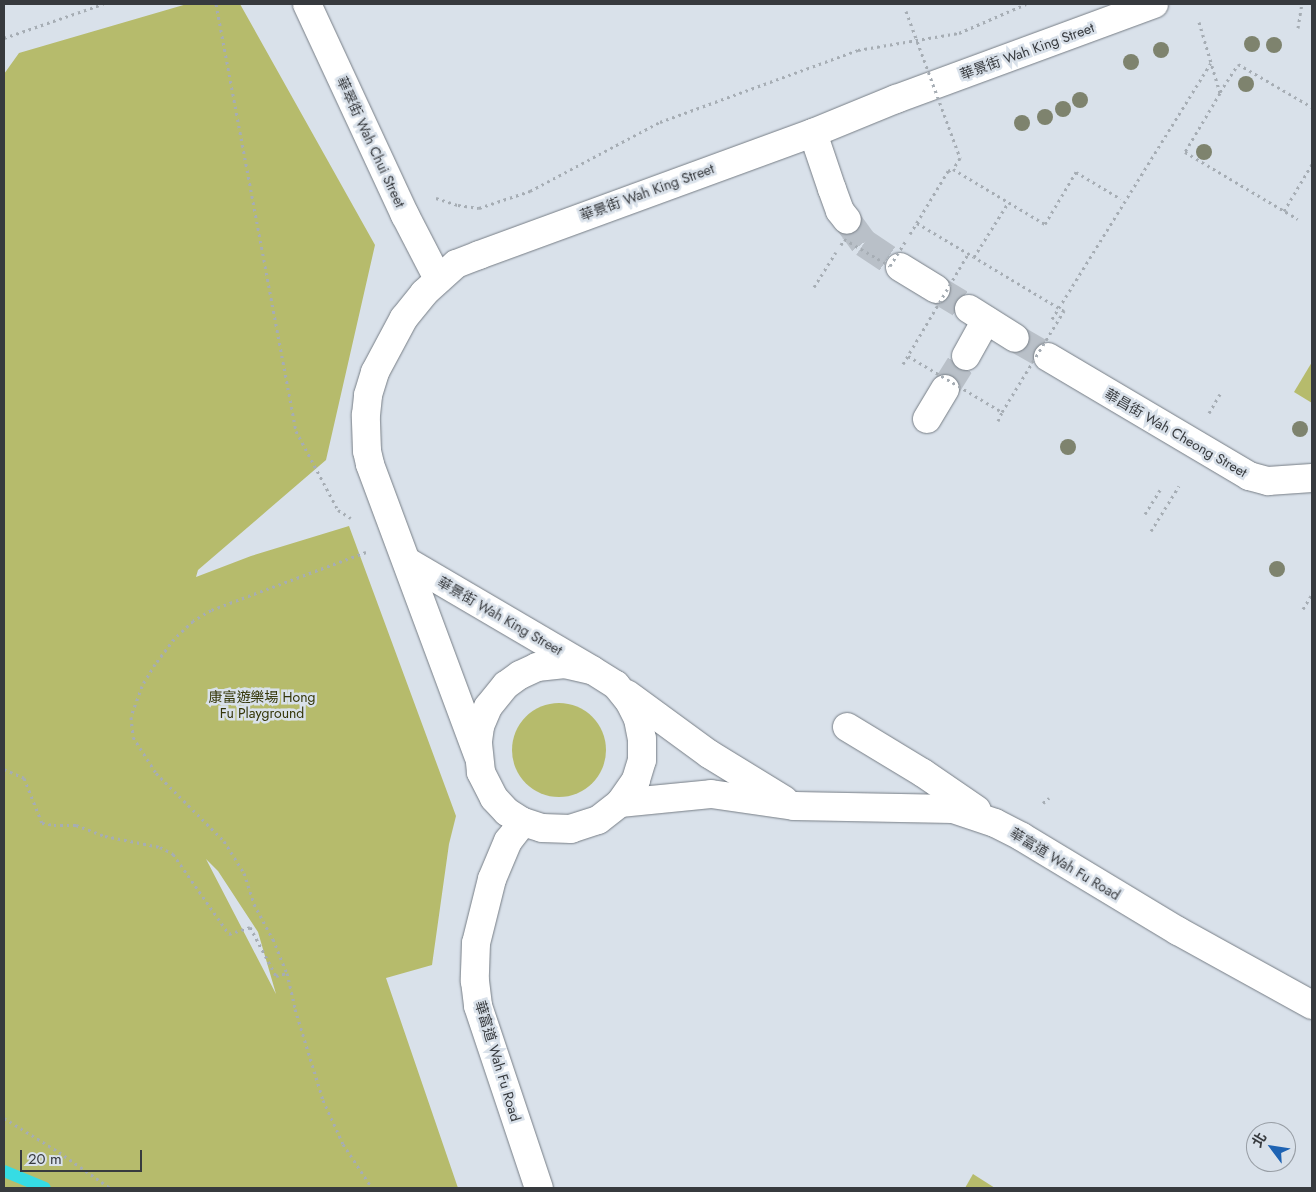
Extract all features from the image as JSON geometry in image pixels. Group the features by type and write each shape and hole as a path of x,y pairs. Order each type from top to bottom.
{"street":[{"name":"華翠街 Wah Chui Street","path":"307,4 405,215 438,279"},
{"name":"華景街 Wah King Street","path":"408,562 592,670 616,685 629,700 638,719 642,739 642,760 636,780 620,803 598,820 571,829 542,828 523,822 507,812 494,798 481,772 478,755 408,562 370,464 365,434 367,405 375,372 391,340 413,306 438,279 456,264 814,133 896,99 1154,4"},
{"path":"814,133 840,211 844,233"},
{"path":"900,267 936,289"},
{"path":"966,356 977,315 1015,338"},
{"name":"華昌街 Wah Cheong Street","path":"1048,357 1249,476 1268,481 1312,478"},
{"path":"927,419 945,389"},
{"name":"華景街 Wah King Street","path":"478,755 480,726 488,707 506,685 520,675 537,667 565,664 592,670"},
{"path":"616,685 709,754 794,806"},
{"path":"847,727 924,773 995,823"},
{"name":"華富道 Wah Fu Road","path":"620,803 711,794 794,806 953,809 995,823 1178,931 1312,1005"},
{"name":"華富道 Wah Fu Road","path":"523,822 508,841 492,879 476,943 475,981 478,1006 539,1188"}],"path":[{"path":"4,38 103,4"},
{"path":"216,4 296,431 338,510"},
{"path":"432,197 458,205 479,208 530,191 660,122 858,50 959,33 1026,4"},
{"path":"1298,28 1302,4"},
{"path":"906,11 960,158 953,169 948,170 913,229"},
{"path":"1199,22 1220,93"},
{"path":"1052,319 1211,63"},
{"path":"1298,219 1185,152 1238,64 1312,108"},
{"path":"1284,211 1312,164"},
{"path":"953,169 1045,224 1076,172 1121,199"},
{"path":"974,258 1008,202"},
{"path":"917,223 1064,310 998,421"},
{"path":"844,233 844,239 890,266 907,239"},
{"path":"903,364 968,254"},
{"path":"814,287 834,256"},
{"path":"908,356 1002,412"},
{"path":"1206,418 1220,394"},
{"path":"1151,531 1179,486"},
{"path":"1145,514 1162,487"},
{"path":"368,551 211,610 193,621 174,639 155,664 138,694 131,717 133,737 156,773 224,841 244,873 254,904 287,974 295,1009 323,1100 343,1144 372,1188"},
{"path":"1302,609 1312,594"},
{"path":"4,769 24,778 42,823 54,826 76,825 105,836 160,847 173,854 229,934 250,927 276,976 287,974"},
{"path":"1043,803 1049,798"},
{"path":"4,1118 59,1152 110,1188"}],"green space":[{"name":"康富遊樂場 Hong Fu Playground","path":"187,4 240,4 375,245 326,460 198,570 196,577 251,556 349,526 456,816 449,844 432,965 386,978 458,1188 4,1188 4,74 19,53","holes":["206,859 218,871 258,932 276,994"]},
{"path":"1312,362 1312,403 1294,392"},
{"path":"559,703 577,706 592,717 603,732 606,750 603,768 592,783 577,794 559,797 541,794 526,783 515,768 512,750 515,732 526,717 541,706"},
{"path":"973,1174 995,1188 965,1188"}],"waterway":[{"path":"4,1171 45,1188"}],"tunnel":[{"path":"847,220 864,243 900,267"},
{"path":"936,289 969,309"},
{"path":"1015,338 1048,357"},
{"path":"945,389 966,356"}]}
